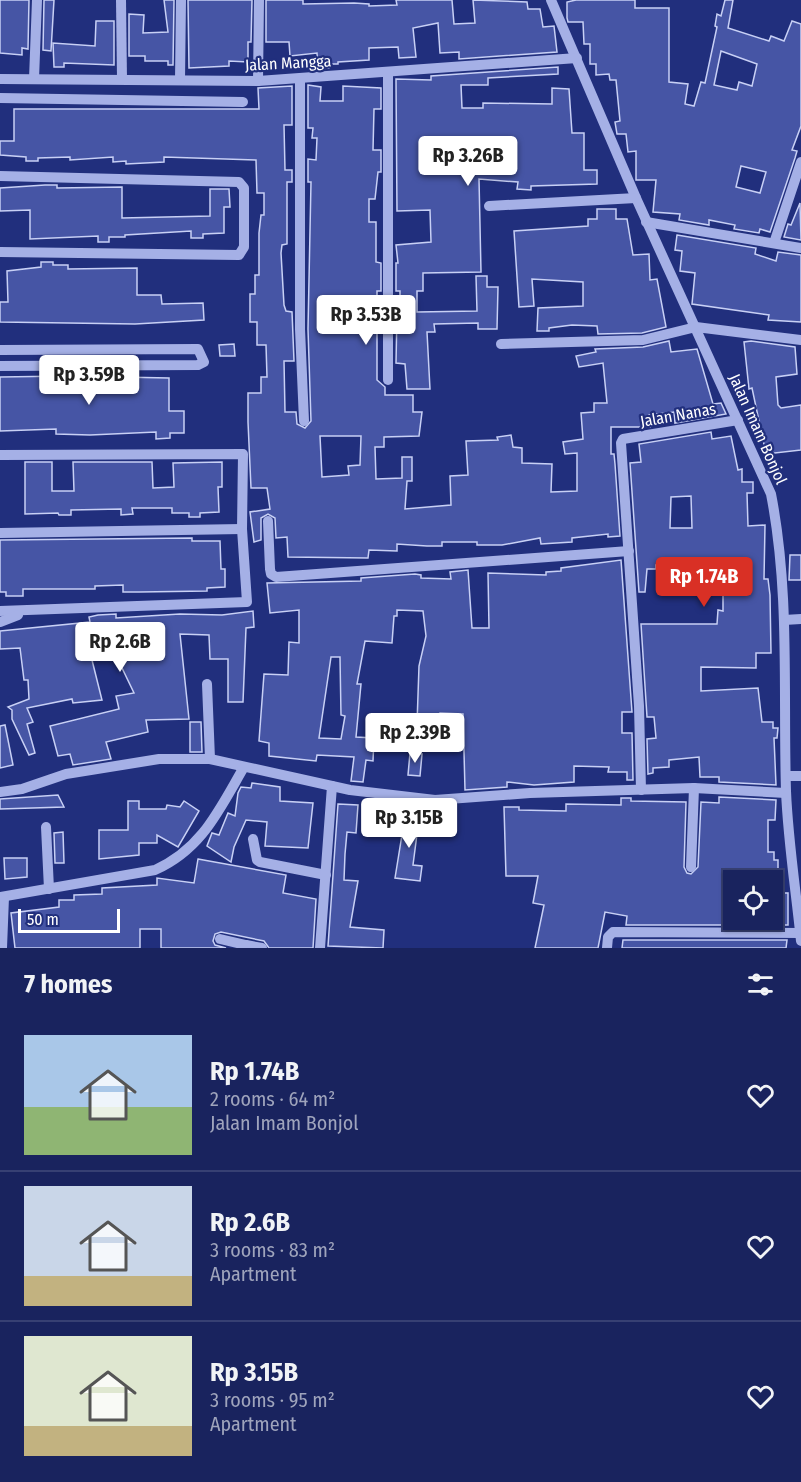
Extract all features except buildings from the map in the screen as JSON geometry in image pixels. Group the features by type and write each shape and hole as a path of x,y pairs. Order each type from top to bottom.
{"street":[{"path":"34,79 37,0"},
{"path":"121,0 122,79"},
{"path":"180,80 181,0"},
{"path":"258,81 259,0"},
{"name":"Jalan Imam Bonjol","path":"550,0 646,222 771,494 777,522 784,620 786,793 801,937"},
{"name":"Jalan Mangga","path":"0,79 258,81 577,58"},
{"path":"388,72 388,380"},
{"path":"300,79 300,329 304,421"},
{"path":"0,98 243,102"},
{"path":"774,243 797,186 801,162"},
{"path":"0,176 238,182 244,188 244,247 238,255 0,252"},
{"path":"489,206 636,198"},
{"path":"646,222 801,248"},
{"path":"501,344 643,340 696,327 801,340"},
{"path":"0,350 198,349 204,362 198,366 0,366"},
{"name":"Jalan Nanas","path":"629,551 620,446 623,439 738,420"},
{"path":"0,455 240,453 244,456 242,529 246,604 0,611"},
{"path":"268,520 270,568 271,574 276,577 629,551 639,706 641,790"},
{"path":"0,533 242,529"},
{"path":"0,622 24,612"},
{"path":"784,620 801,618"},
{"path":"207,684 210,759"},
{"path":"0,792 22,789 61,775 159,759 210,759 332,786 435,800 530,793 694,788 786,793"},
{"path":"2,948 2,897 155,870 173,862 197,841 214,819 244,767"},
{"path":"786,776 801,776"},
{"path":"320,948 332,786"},
{"path":"691,867 694,788"},
{"path":"46,827 49,889"},
{"path":"253,839 257,860 260,862 326,875"},
{"path":"607,948 608,937 612,932 801,937"},
{"path":"220,939 262,948"}]}
